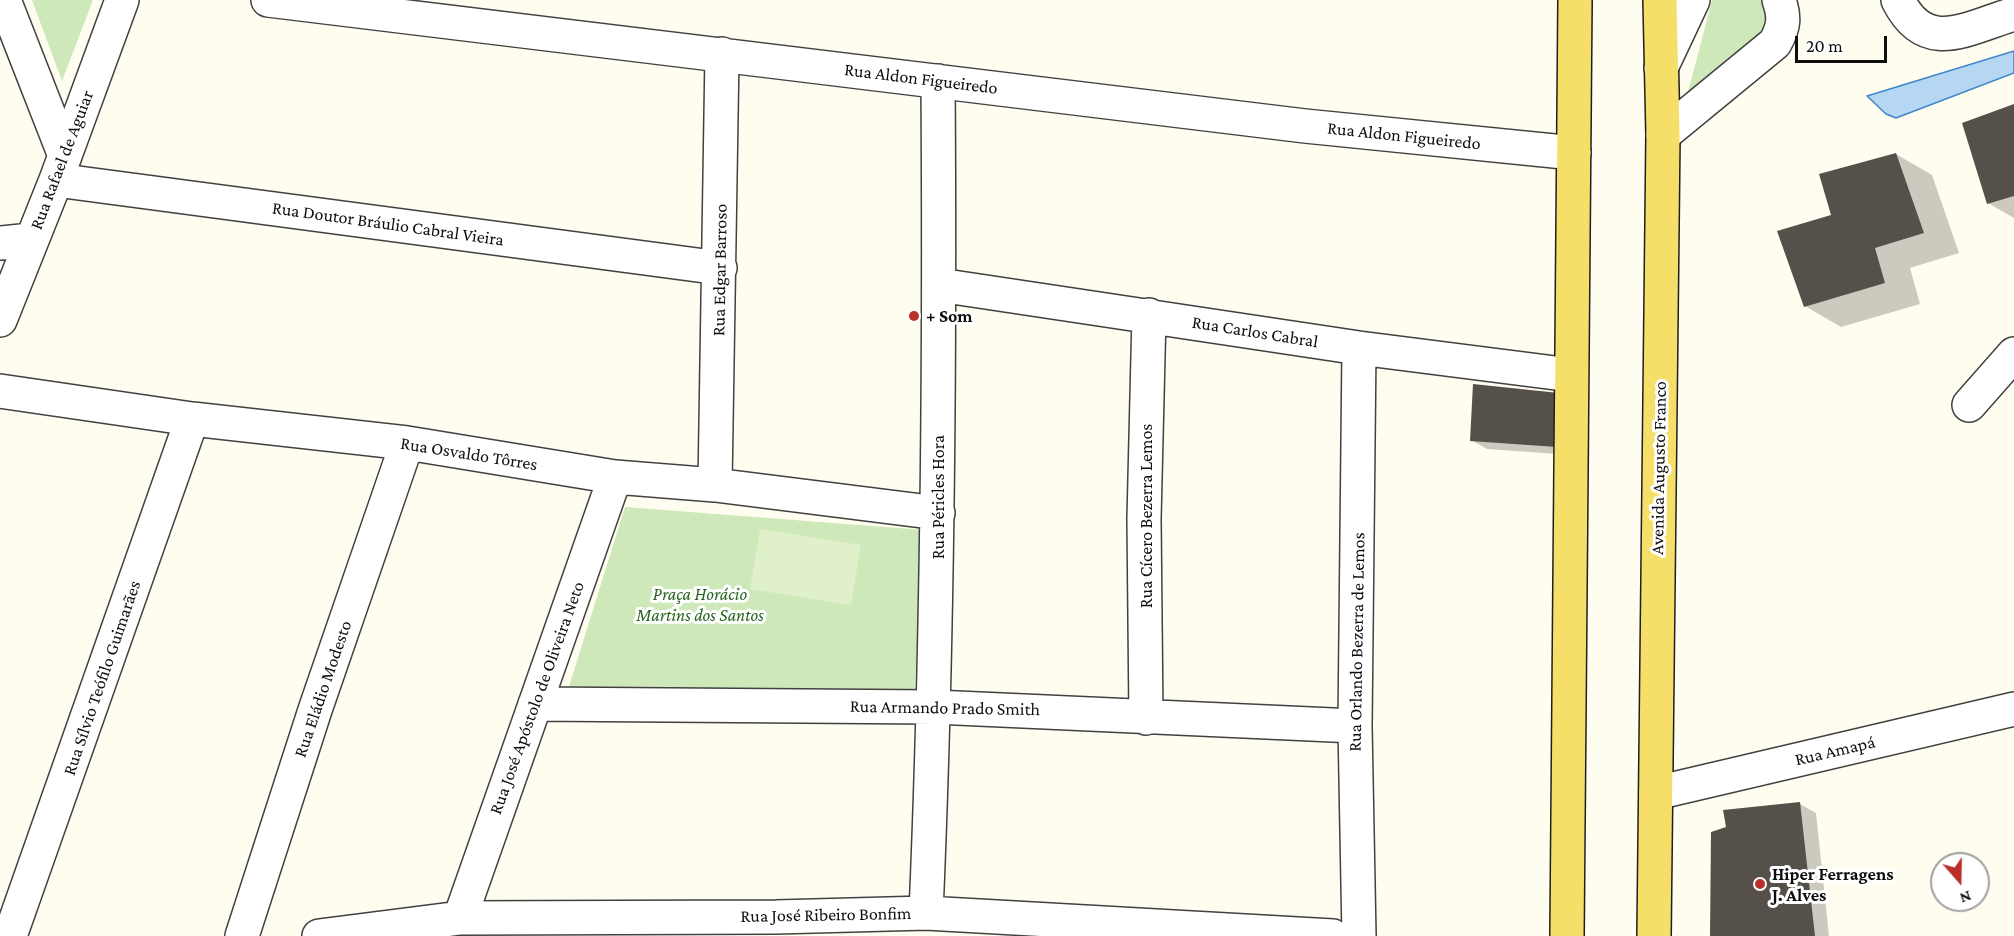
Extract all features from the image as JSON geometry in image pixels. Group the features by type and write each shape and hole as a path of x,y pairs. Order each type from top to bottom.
{"main road":[{"path":"1567,936 1575,0"},
{"name":"Avenida Augusto Franco","path":"1654,936 1663,135 1659,0"}],"street":[{"path":"4,0 60,168"},
{"name":"Rua Rafael de Aguiar","path":"0,320 16,241 60,168 122,0"},
{"name":"Rua Aldon Figueiredo","path":"268,0 1305,126 1574,153"},
{"path":"1661,68 1693,0"},
{"path":"1663,135 1775,43 1782,31 1784,16 1779,0"},
{"path":"1898,0 1913,24 1924,32 1952,33 2014,14"},
{"name":"Rua Edgar Barroso","path":"715,485 722,54"},
{"name":"Rua Péricles Hora","path":"926,913 935,707 938,513 938,81"},
{"name":"Rua Doutor Bráulio Cabral Vieira","path":"60,168 720,268"},
{"name":"Rua Carlos Cabral","path":"939,285 1359,348 1571,375"},
{"name":"Rua Cícero Bezerra Lemos","path":"1146,718 1144,519 1149,315"},
{"name":"Rua Orlando Bezerra de Lemos","path":"1359,348 1355,726 1359,936"},
{"path":"1969,405 2014,354"},
{"name":"Rua Osvaldo Tôrres","path":"0,391 192,419 407,443 615,477 715,485 938,513"},
{"name":"Rua Sílvio Teófilo Guimarães","path":"10,936 192,419"},
{"name":"Rua Eládio Modesto","path":"242,936 315,711 407,443"},
{"name":"Rua José Apóstolo de Oliveira Neto","path":"460,918 615,477"},
{"name":"Rua Armando Prado Smith","path":"535,704 935,707 1355,726"},
{"name":"Rua Amapá","path":"1656,793 2014,709"},
{"name":"Rua José Ribeiro Bonfim","path":"319,936 365,933 460,918 708,927 777,926 926,913 1119,931 1333,936"}],"green space":[{"path":"32,0 93,0 62,81"},
{"path":"1712,0 1771,0 1770,37 1687,96"},
{"name":"Praça Horácio Martins dos Santos","path":"625,507 924,530 914,701 567,693"},
{"path":"760,529 861,545 851,605 750,589"}],"water":[{"path":"2014,51 2014,73 1896,118 1886,114 1867,96"}],"building":[{"path":"2014,104 2014,196 1987,204 1962,123"},
{"path":"1896,153 1924,233 1875,248 1885,283 1804,307 1777,231 1831,215 1819,174"},
{"path":"1473,384 1559,393 1557,447 1470,441"},
{"name":"Hiper Ferragens J. Alves","path":"1800,802 1815,936 1710,936 1711,832 1726,827 1723,810"}],"place":[{"name":"+ Som","path":"914,316"},
{"name":"Hiper Ferragens J. Alves","path":"1760,884"}]}
